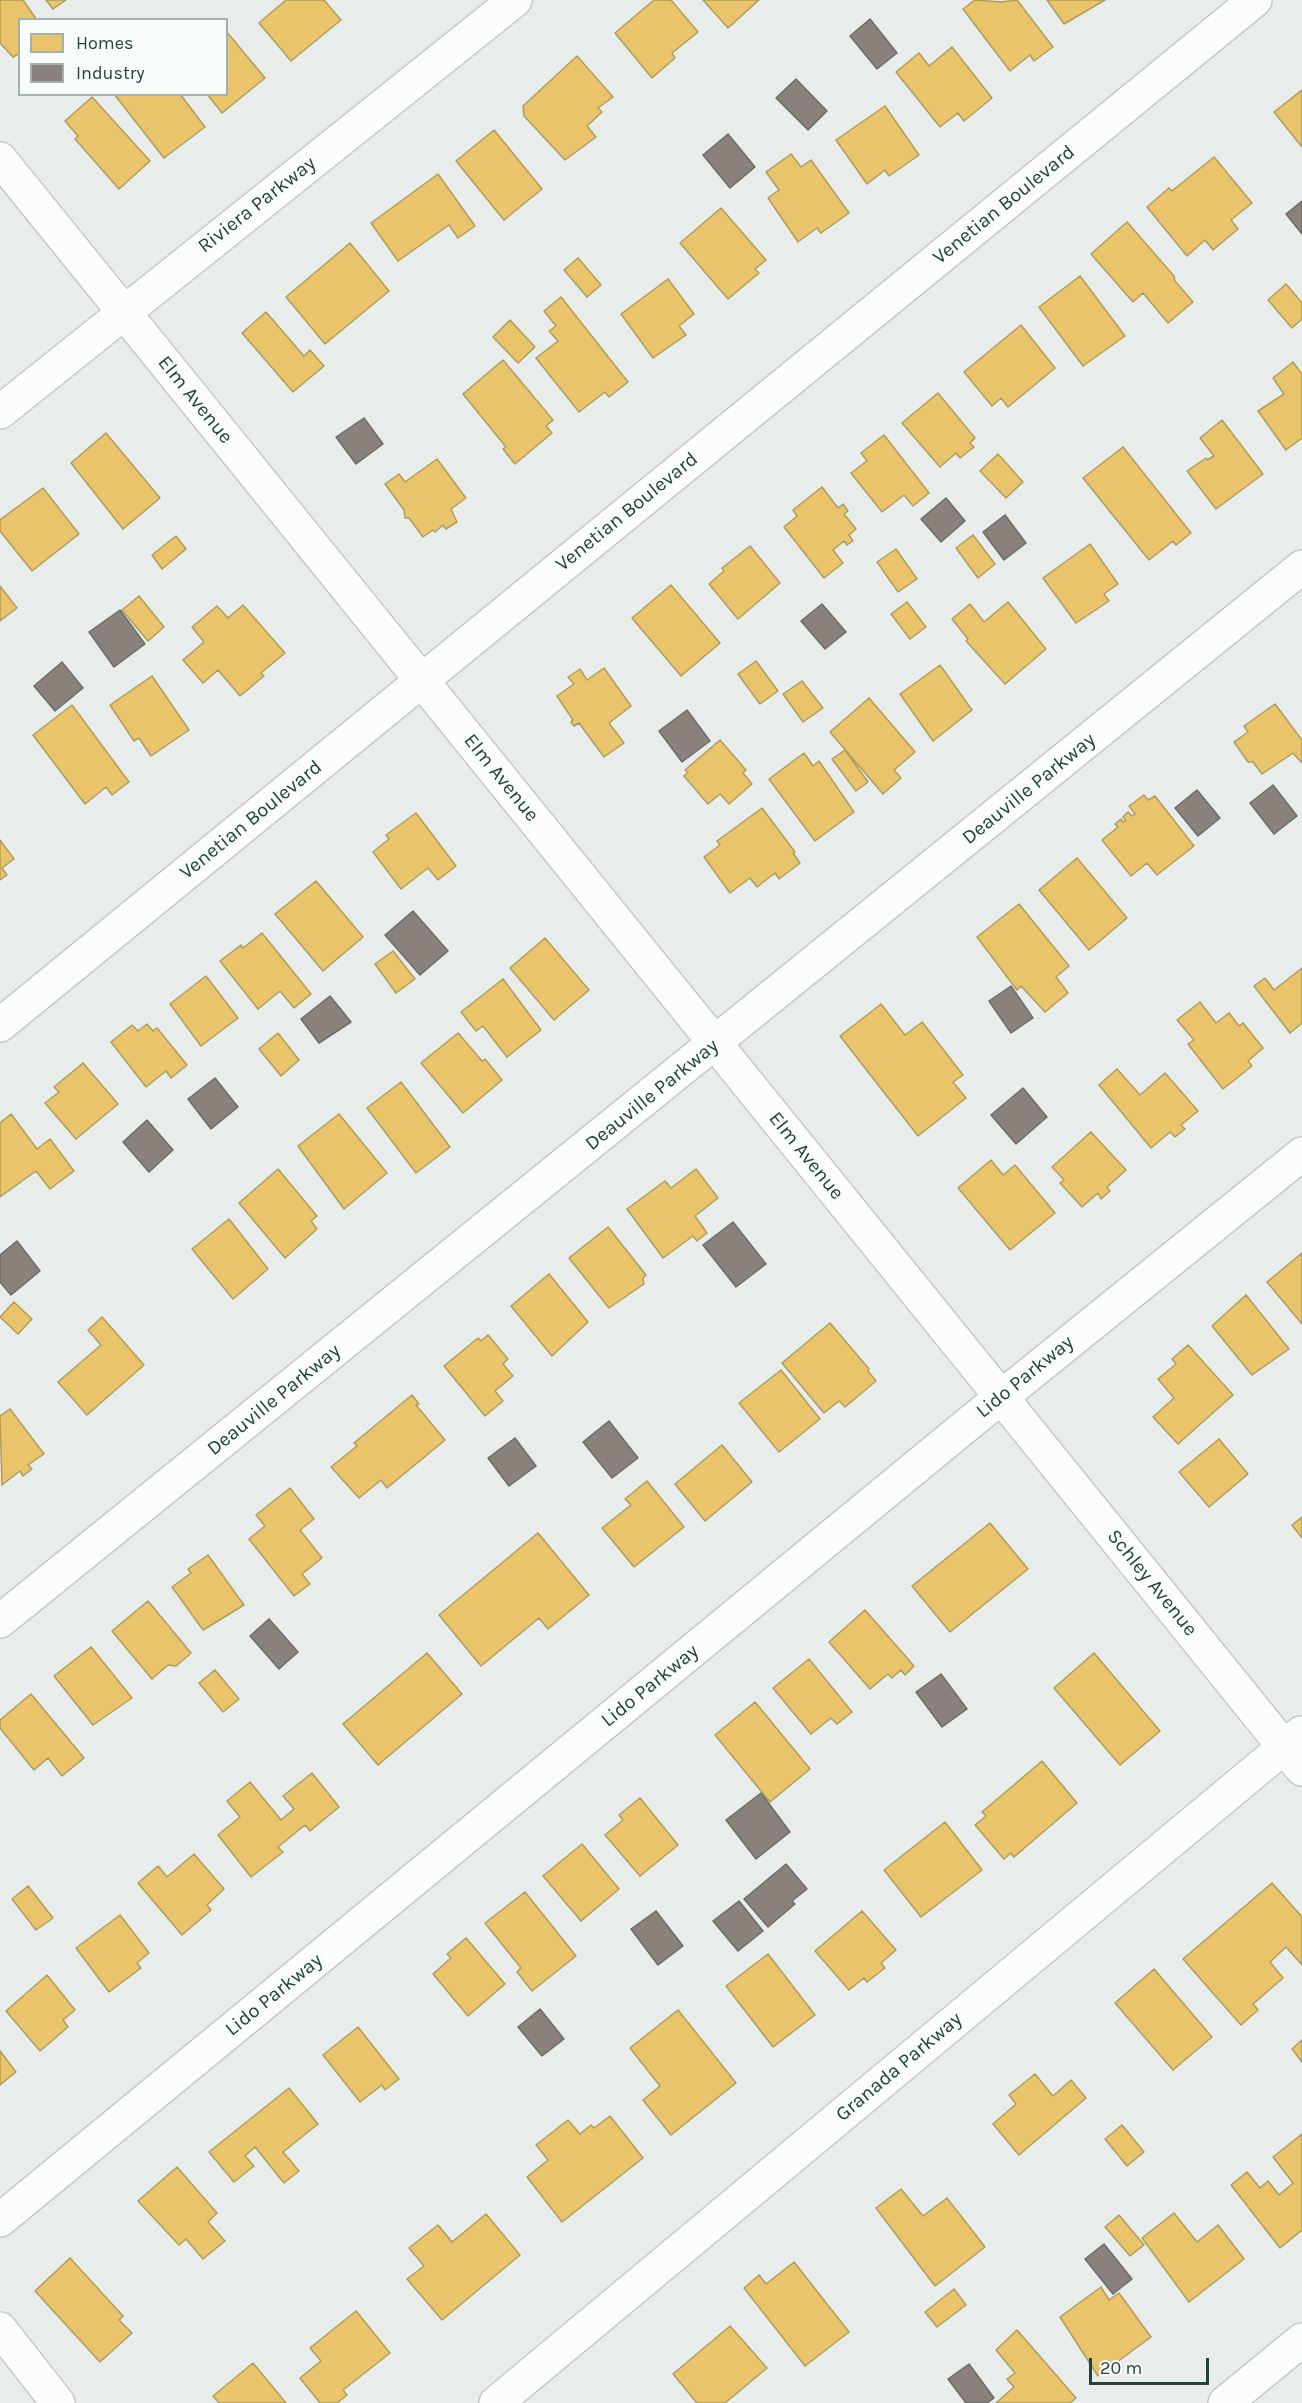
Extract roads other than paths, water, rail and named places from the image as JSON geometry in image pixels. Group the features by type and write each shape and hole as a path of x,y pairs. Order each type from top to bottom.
{"street":[{"name":"Riviera Parkway","path":"0,412 123,311 515,0"},
{"name":"Venetian Boulevard","path":"0,1025 1255,0"},
{"name":"Elm Avenue","path":"0,159 1002,1397"},
{"name":"Deauville Parkway","path":"0,1621 1302,567"},
{"name":"Lido Parkway","path":"0,2220 1002,1397 1302,1154"},
{"name":"Schley Avenue","path":"1002,1397 1296,1749"},
{"name":"Granada Parkway","path":"496,2403 1296,1749"},
{"path":"0,2329 58,2403"},
{"path":"1225,2403 1302,2340"}]}
